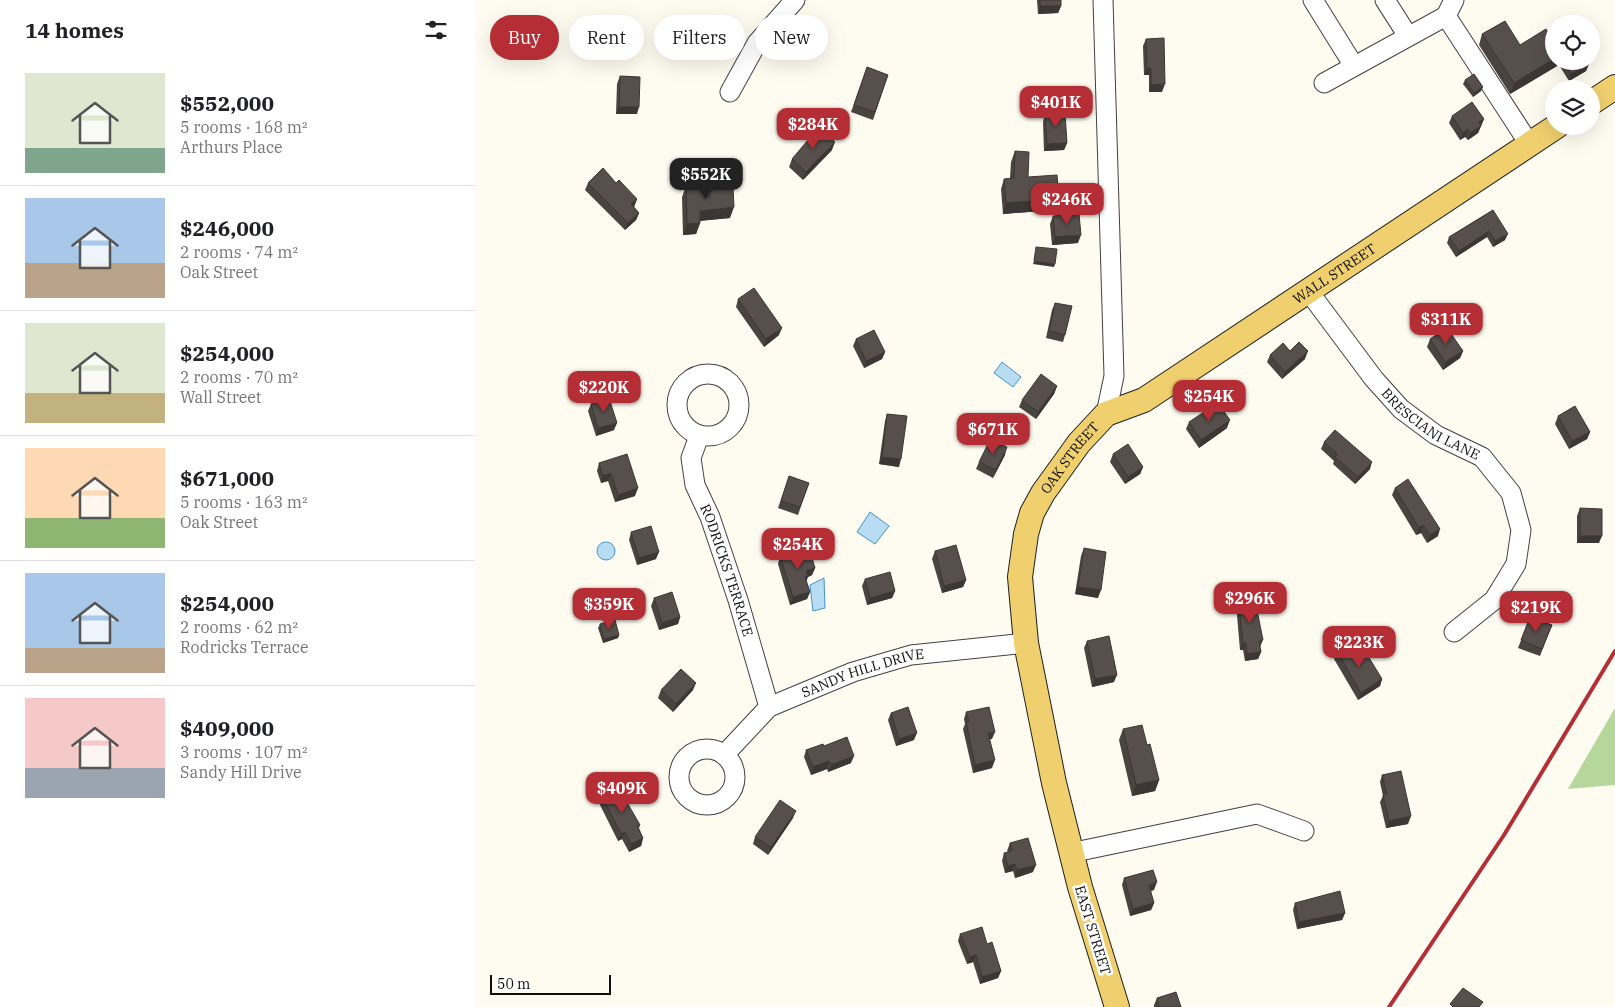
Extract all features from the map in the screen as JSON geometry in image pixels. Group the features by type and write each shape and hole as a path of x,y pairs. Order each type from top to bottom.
{"main road":[{"path":"1600,98 1615,88"},
{"name":"WALL STREET","path":"1106,414 1143,400 1545,134"},
{"name":"OAK STREET","path":"1071,853 1026,643 1020,577 1026,534 1032,513 1043,493 1079,443 1106,414"},
{"name":"EAST STREET","path":"1071,853 1117,1007"}],"street":[{"path":"730,92 757,43 795,0"},
{"name":"OAK STREET","path":"1103,0 1114,376 1106,414"},
{"path":"1313,0 1354,66"},
{"path":"1385,0 1408,36"},
{"path":"1324,83 1408,36 1450,8 1530,145"},
{"name":"BRESCIANI LANE","path":"1309,292 1374,379 1401,409 1436,435 1482,457 1511,493 1521,530 1516,564 1494,600 1454,632"},
{"name":"RODRICKS TERRACE","path":"699,436 691,458 695,485 710,517 726,563 769,707"},
{"name":"SANDY HILL DRIVE","path":"724,755 769,707 792,696 892,659 911,655 1026,643"},
{"path":"1071,853 1257,814 1305,831"}],"green space":[{"path":"1615,708 1615,785 1568,789"}],"water":[{"path":"1002,362 1021,377 1013,387 994,373"},
{"path":"870,512 889,526 875,544 857,532"},
{"path":"602,542 610,542 615,547 613,558 602,560 597,555 597,547"},
{"path":"824,578 825,608 813,611 810,585"}],"building":[{"path":"1040,0 1061,0 1061,6 1040,6"},
{"path":"1505,21 1520,45 1545,30 1545,64 1514,83 1482,34"},
{"path":"1164,38 1165,84 1151,85 1151,68 1147,68 1146,39"},
{"path":"867,67 888,75 875,112 854,105"},
{"path":"1569,70 1578,70 1571,74"},
{"path":"1474,74 1483,87 1474,93 1465,80"},
{"path":"620,76 640,77 639,107 619,107"},
{"path":"1472,102 1484,119 1479,122 1481,126 1470,133 1468,129 1463,133 1452,116"},
{"path":"1065,113 1067,143 1047,144 1045,114"},
{"path":"819,127 835,142 806,172 792,159"},
{"path":"1015,151 1029,152 1028,177 1057,175 1059,199 1006,203 1004,179 1014,178"},
{"path":"603,168 616,183 619,180 637,199 631,204 639,213 628,223 588,183"},
{"path":"715,184 715,189 733,188 734,207 700,211 700,223 687,224 686,186"},
{"path":"1493,210 1508,234 1495,241 1489,231 1459,251 1449,237"},
{"path":"1079,214 1081,235 1055,237 1053,216"},
{"path":"1036,247 1057,249 1055,264 1034,261"},
{"path":"754,288 782,328 766,339 738,299"},
{"path":"1055,303 1072,306 1065,335 1049,331"},
{"path":"1447,328 1463,351 1445,362 1430,339"},
{"path":"874,330 885,352 866,361 856,339"},
{"path":"1299,342 1308,351 1285,372 1270,355 1283,343 1290,351"},
{"path":"1041,374 1057,386 1038,412 1022,400"},
{"path":"609,398 617,423 598,428 591,404"},
{"path":"1220,406 1230,420 1201,440 1189,422 1204,412 1206,415"},
{"path":"1575,406 1590,432 1572,441 1558,416"},
{"path":"887,414 907,416 901,459 882,457"},
{"path":"1335,430 1372,462 1358,477 1335,457 1337,454 1324,442"},
{"path":"990,440 1007,447 996,470 979,462"},
{"path":"1128,444 1143,467 1128,477 1113,454"},
{"path":"627,454 638,488 618,495 611,473 603,476 599,463"},
{"path":"789,476 809,483 800,507 781,501"},
{"path":"1408,479 1440,529 1430,535 1423,525 1419,528 1395,488"},
{"path":"1580,508 1602,509 1602,536 1580,536"},
{"path":"651,526 659,552 639,558 631,532"},
{"path":"956,545 966,580 944,586 935,551"},
{"path":"809,548 815,568 806,571 808,576 805,577 810,592 793,597 780,556"},
{"path":"1084,548 1106,552 1101,590 1078,587"},
{"path":"890,572 895,591 870,598 865,579"},
{"path":"672,592 680,617 662,623 654,598"},
{"path":"1254,595 1263,640 1259,641 1261,652 1247,654 1246,643 1243,643 1238,597"},
{"path":"1530,617 1552,625 1542,649 1521,640"},
{"path":"615,620 619,635 604,639 600,624"},
{"path":"1109,636 1117,675 1095,679 1087,641"},
{"path":"1351,642 1362,659 1368,656 1382,679 1361,693 1337,651"},
{"path":"681,669 696,683 676,704 661,690"},
{"path":"908,707 917,733 899,739 891,713"},
{"path":"989,707 995,732 988,733 995,760 975,765 966,722 969,721 966,712"},
{"path":"1142,725 1147,745 1150,744 1159,780 1136,785 1123,729"},
{"path":"847,737 854,756 831,765 829,761 813,767 806,750 823,744 824,746"},
{"path":"1401,771 1411,816 1389,821 1383,795 1387,794 1382,775"},
{"path":"617,785 640,825 637,826 643,838 631,844 625,832 621,834 601,794"},
{"path":"780,800 796,811 771,847 755,837"},
{"path":"1028,838 1036,865 1017,870 1015,864 1008,866 1004,853 1012,851 1010,843"},
{"path":"1153,870 1157,882 1149,885 1154,903 1133,909 1124,878"},
{"path":"1340,891 1345,913 1299,922 1295,903"},
{"path":"982,927 987,944 992,942 1001,971 982,977 976,955 970,957 960,934"},
{"path":"1463,988 1483,1002 1479,1007 1453,1007 1450,1004"},
{"path":"1176,992 1181,1007 1159,1007 1157,998"}],"railway":[{"path":"1389,1007 1504,835 1615,651"}]}
